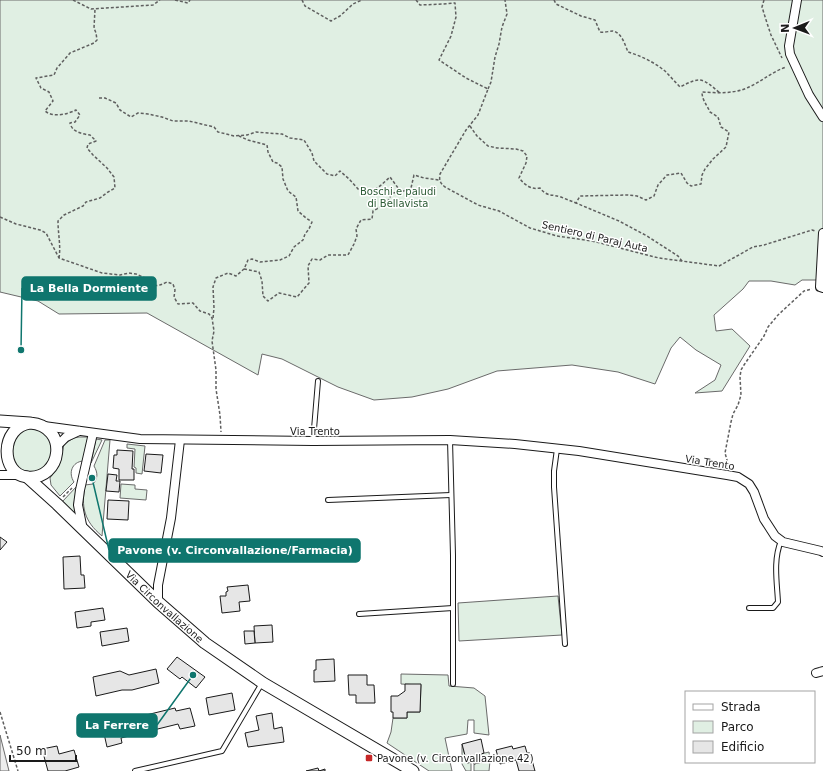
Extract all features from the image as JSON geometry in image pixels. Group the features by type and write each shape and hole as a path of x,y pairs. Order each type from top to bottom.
{"main road":[{"path":"0,421 34,423 44,426 52,435 57,446"},
{"name":"Via Circonvallazione","path":"30,423 16,426 10,430 3,442 1,449 3,456 8,467 13,472 23,476 57,504 158,602 205,643 262,683 414,771"},
{"name":"Via Circonvallazione","path":"57,446 55,460 48,471 46,480 47,488 57,504"},
{"path":"23,476 38,476 48,471"}],"street":[{"path":"797,0 789,46 790,54 809,95 823,117"},
{"path":"821,288 823,234"},
{"name":"Via Trento","path":"44,426 140,439 313,441 450,440 557,448 738,477 749,484 754,492 764,519 775,536 781,540"},
{"path":"57,446 66,437 79,431"},
{"path":"83,530 78,505 93,433"},
{"path":"158,602 158,585 171,518 180,440"},
{"path":"0,476 23,476"},
{"path":"781,540 783,542 823,552"}],"lane":[{"path":"313,441 318,381"},
{"path":"450,440 453,684"},
{"path":"557,448 554,486 565,644"},
{"path":"328,500 451,495"},
{"path":"749,608 773,608 777,605 778,597 776,583 778,550 781,540"},
{"path":"359,614 453,608"},
{"path":"135,771 222,751 262,683"}],"path":[{"path":"73,0 90,9 153,6 160,0"},
{"path":"175,0 188,3 190,0"},
{"path":"302,0 305,6 331,21 340,16 353,4 362,0"},
{"path":"416,0 420,5 455,3 456,17 451,36 439,60 466,78 488,89"},
{"path":"244,269 259,272 262,280 263,296 268,301 279,293 297,297 309,283 308,266 312,259 320,260 328,255 348,255 357,236 356,229 361,220 372,219 373,211 387,203 392,193 401,192 411,188 414,175 439,180 440,174 466,130 478,115 491,82 502,27 507,14 505,0"},
{"path":"554,0 556,4 581,16 595,20 600,32 604,33 613,31 620,34 628,52 639,55 654,63 680,88 693,81 699,80 705,81 720,93"},
{"path":"59,258 60,250 58,221 64,215 83,206 86,202 100,198 115,188 114,177 87,148 88,144 96,141 90,135 74,131 70,127 70,124 75,122 80,115 76,110 70,113 60,114 47,113 45,111 53,102 49,92 41,88 36,78 54,75 57,68 70,52 94,43 97,40 94,28 95,9"},
{"path":"576,203 580,196 628,195 637,196 646,200 654,196 658,185 667,175 681,173 687,183 691,186 701,184 702,175 705,169 726,147 729,132 721,127 718,117 710,112 702,97 702,92 729,93 748,88 776,71 786,67"},
{"path":"99,98 105,98 116,103 120,110 131,117 138,113 162,117 173,121 189,121 214,127 218,132 234,136 247,135 256,132 275,133 282,134 290,138 304,140 312,153 314,161 327,174 335,176 340,171 359,190 372,191 390,177 401,192"},
{"path":"470,125 488,146 523,151 527,156 526,163 519,178 528,186 535,189 540,188 548,195 560,196 619,221 647,236 678,256 682,261"},
{"path":"222,440 212,341 214,331 214,287 216,278 228,273 236,276 244,269 248,260 252,259 260,262 280,260 289,256 294,247 303,240 312,222 298,211 296,197 288,191 283,179 282,167 273,162 268,152 267,145 248,140 239,135"},
{"name":"Sentiero di Paraj Auta","path":"439,180 445,187 478,205 499,211 530,228 557,236 592,241 659,258 719,266 753,247 812,230 823,234"},
{"path":"0,217 16,224 46,233 59,258 102,272 120,275 129,273 136,274 144,278 146,283 152,286 160,286 167,282 173,284 175,290 174,297 178,304 193,303 200,311 209,314 213,320"},
{"path":"727,475 727,460 725,453 731,422 741,395 741,370 764,336 768,327 778,315 804,291 821,288"},
{"path":"57,504 73,487"},
{"path":"0,712 18,771"}],"green space":[{"name":"Boschi e paludi di Bellavista","path":"0,0 823,0 823,280 802,280 795,285 771,281 749,281 743,289 714,315 716,331 732,329 750,346 722,391 695,393 715,380 721,365 696,350 680,337 671,348 655,384 618,372 572,365 497,371 448,389 412,397 374,400 338,387 282,359 262,354 258,375 147,313 59,314 38,301 0,292"},
{"path":"28,427 43,431 51,442 52,456 42,469 31,473 20,470 7,451 9,441"},
{"path":"88,437 83,461 76,463 72,468 71,475 74,482 60,496 51,485 50,478 60,463 64,444 74,438"},
{"path":"96,439 102,440 91,463"},
{"path":"105,440 110,440 102,536 91,525 85,513 83,500 85,485 93,484 97,478 97,473 94,466"},
{"path":"127,444 145,446 142,474 136,473 136,468 134,467 135,449 127,448"},
{"path":"121,484 135,485 135,489 147,490 146,500 120,498"},
{"path":"77,486 74,504 76,516 62,502"},
{"path":"558,596 562,635 459,641 458,603"},
{"path":"401,674 448,675 449,686 474,688 485,696 489,735 474,733 474,720 468,720 467,734 445,738 452,771 429,771 387,743 391,732 393,718 407,718 407,712 420,712 421,685 401,684"},
{"path":"462,744 467,763 471,762 471,771 466,771 462,764"},
{"path":"489,752 489,771 474,771 474,764 483,762 481,754"}],"shaded area":[{"path":"0,735 9,771 0,771"}],"building":[{"path":"117,450 133,451 132,469 134,469 134,480 119,480 119,469 113,468 114,455 117,455"},
{"path":"146,454 163,455 161,473 144,471"},
{"path":"108,474 117,475 116,481 120,481 119,492 106,491"},
{"path":"108,500 129,501 128,520 107,519"},
{"path":"0,537 7,542 0,550"},
{"path":"80,556 81,575 84,575 85,588 64,589 63,557"},
{"path":"248,585 250,601 239,602 240,611 222,613 220,596 226,596 226,592 228,591 227,587"},
{"path":"103,608 105,620 91,622 91,626 77,628 75,612"},
{"path":"272,625 273,642 255,643 254,626"},
{"path":"127,628 129,641 102,646 100,632"},
{"path":"244,631 254,631 255,643 245,644"},
{"path":"177,657 205,677 196,688 182,677 180,679 167,669"},
{"path":"334,659 335,681 314,682 316,660"},
{"path":"156,669 159,683 132,690 122,690 96,696 93,677 120,671 129,675"},
{"path":"348,675 367,675 367,685 374,685 375,703 356,703 356,695 349,695"},
{"path":"405,684 421,684 420,712 407,712 407,718 393,718 393,712 391,712 391,696 398,696 405,691"},
{"path":"232,693 235,710 209,715 206,698"},
{"path":"175,708 176,711 190,708 195,726 180,729 178,724 121,738 122,743 107,747 103,729 118,725 117,722"},
{"path":"272,713 274,729 282,727 284,742 248,747 245,733 259,730 256,716"},
{"path":"481,739 484,753 481,754 483,762 474,764 473,762 467,763 462,744"},
{"path":"57,746 59,754 74,750 79,767 65,771 48,771 42,749"},
{"path":"512,746 513,749 525,746 527,753 530,753 535,771 519,771 516,760 500,764 496,750"},
{"path":"318,768 319,771 306,771"}],"place":[{"name":"La Bella Dormiente","path":"21,350"},
{"name":"Pavone (v. Circonvallazione/Farmacia)","path":"92,478"},
{"name":"La Ferrere","path":"193,675"},
{"name":"Pavone (v. Circonvallazione 42)","path":"369,758"}]}
